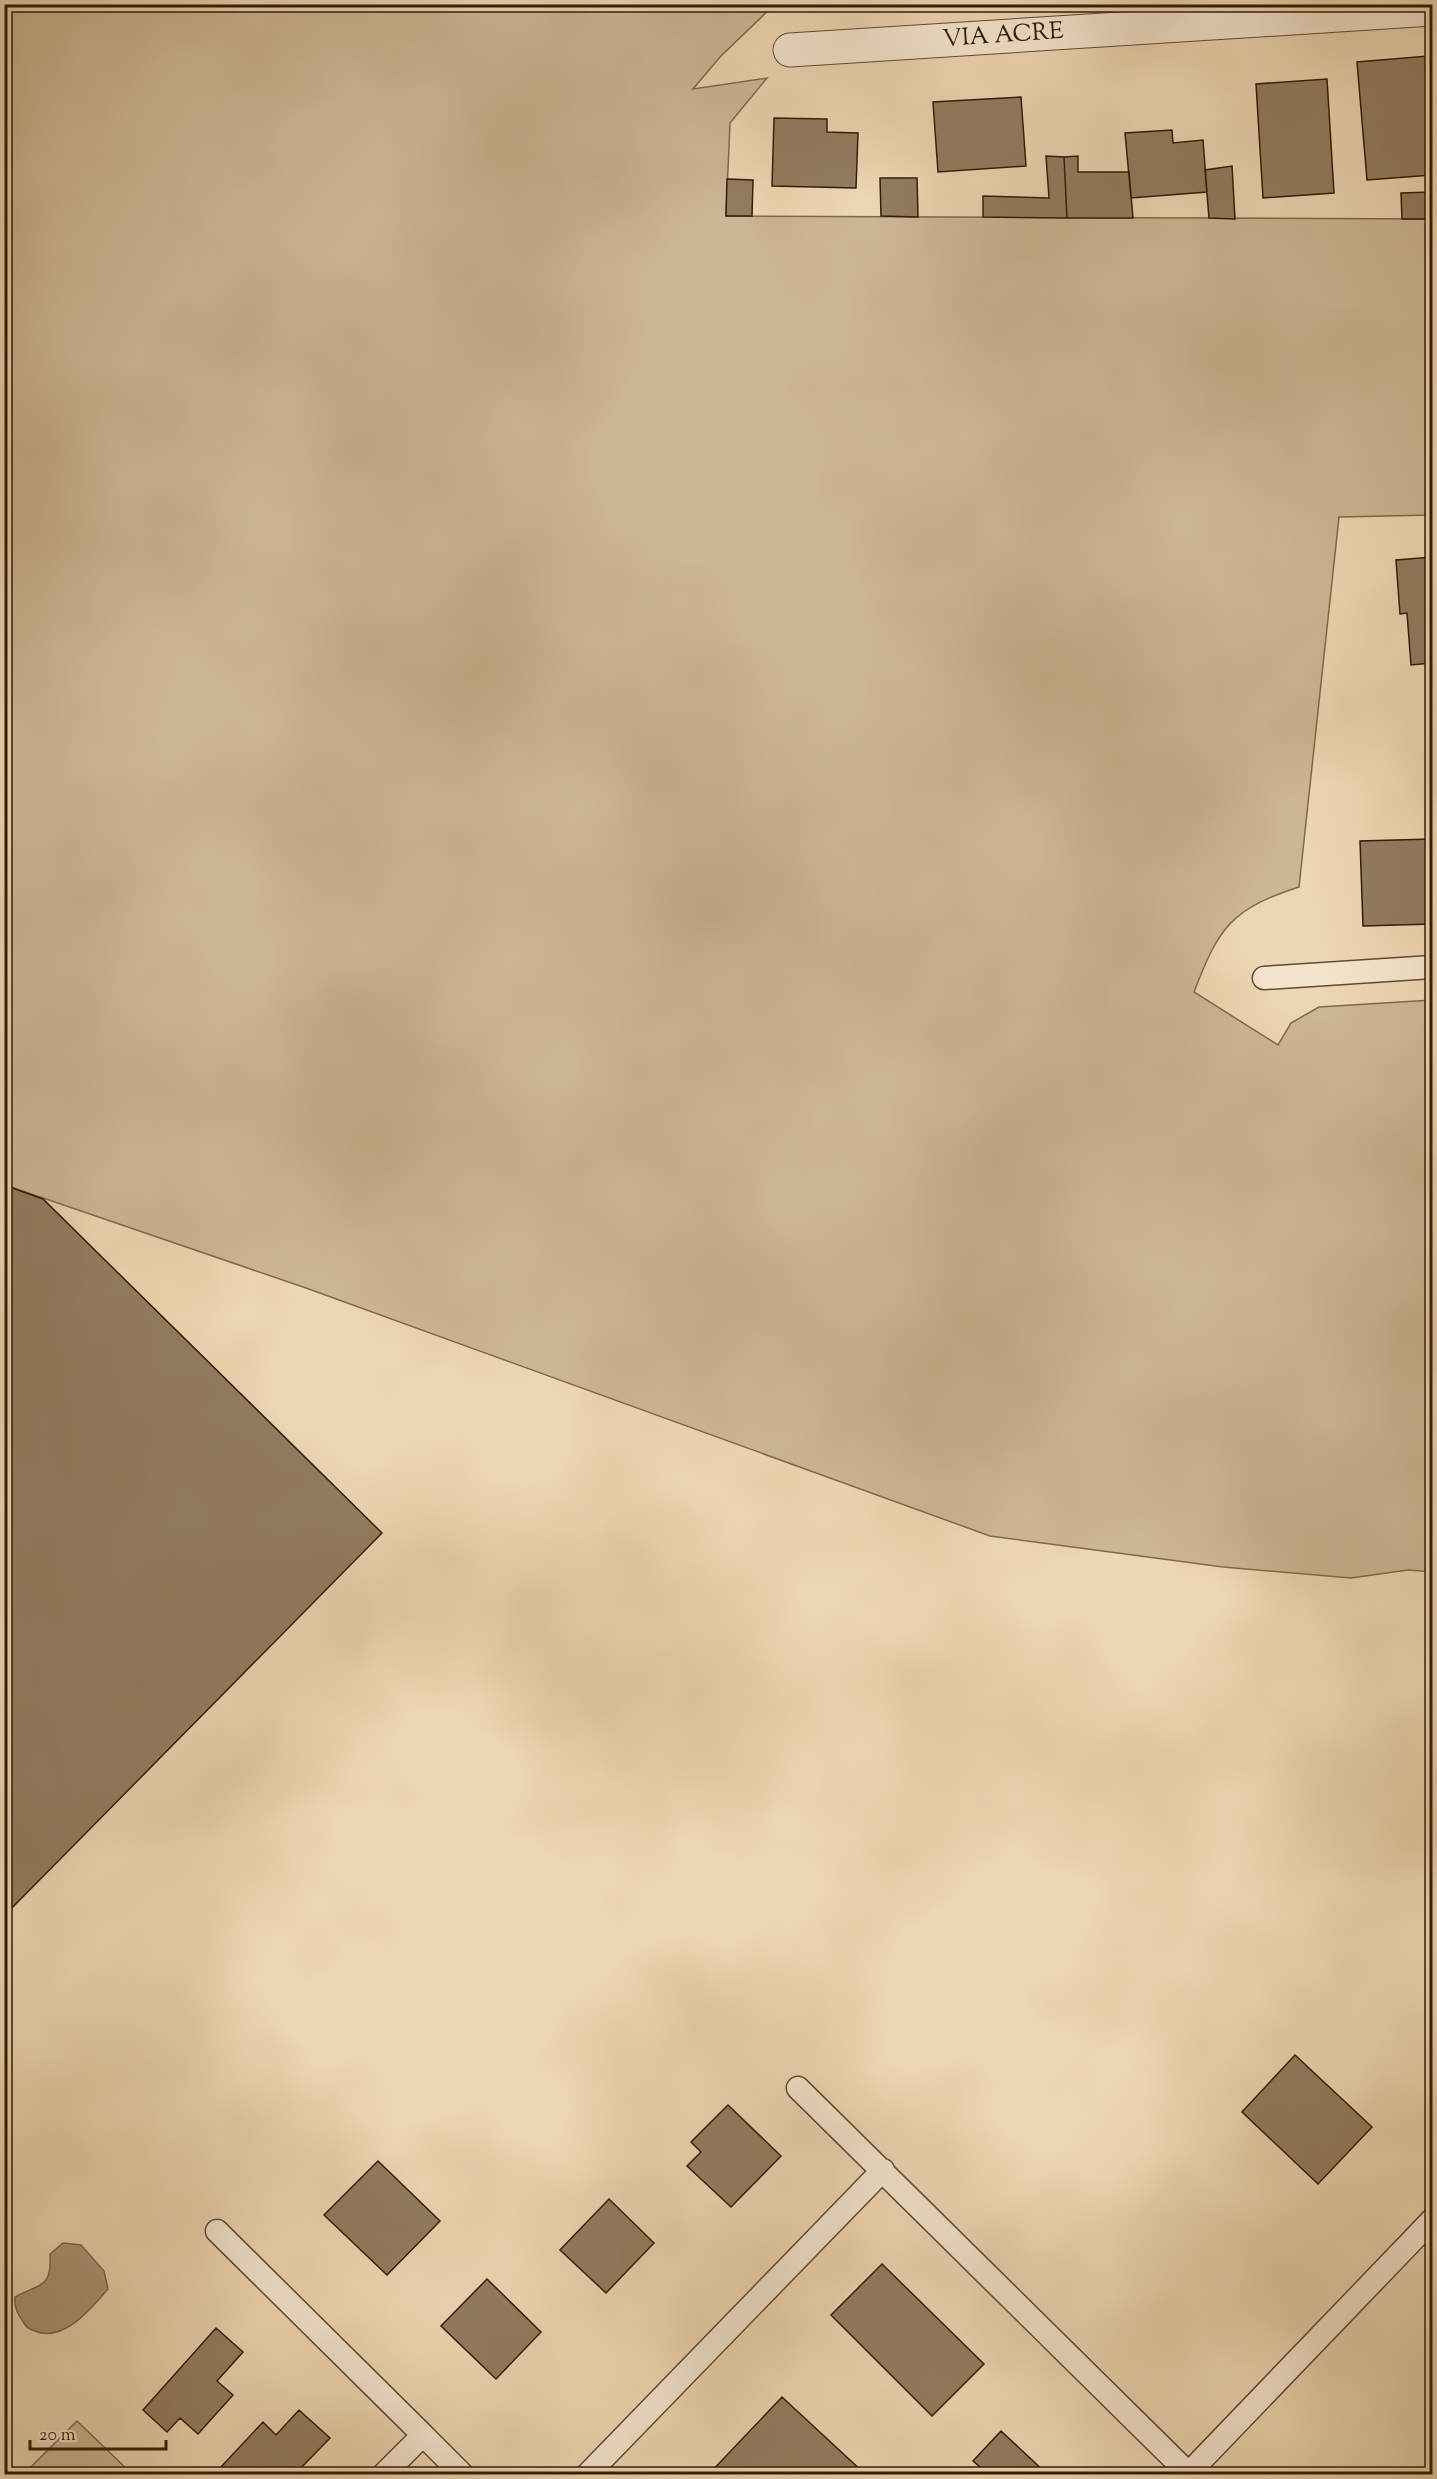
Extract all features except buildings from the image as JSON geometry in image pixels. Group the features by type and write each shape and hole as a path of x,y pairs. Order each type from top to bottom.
{"street":[{"name":"VIA ACRE","path":"790,50 1432,9"}],"lane":[{"path":"1264,978 1432,967"},
{"path":"798,2088 1189,2474 1432,2220"},
{"path":"588,2475 883,2170"},
{"path":"217,2231 462,2475"},
{"path":"384,2475 423,2435"}],"shaded area":[{"path":"4,5 774,5 720,57 693,89 767,78 730,123 726,216 1432,219 1432,515 1339,517 1299,887 1257,904 1230,923 1211,951 1194,992 1278,1045 1291,1023 1319,1007 1432,1000 1432,1572 1408,1570 1351,1578 1223,1567 990,1536 306,1288 5,1185"},
{"path":"63,2243 81,2245 104,2271 108,2289 85,2314 66,2328 56,2332 35,2331 27,2327 20,2317 15,2297 47,2279 50,2254"},
{"path":"77,2421 132,2474 24,2474"}]}
